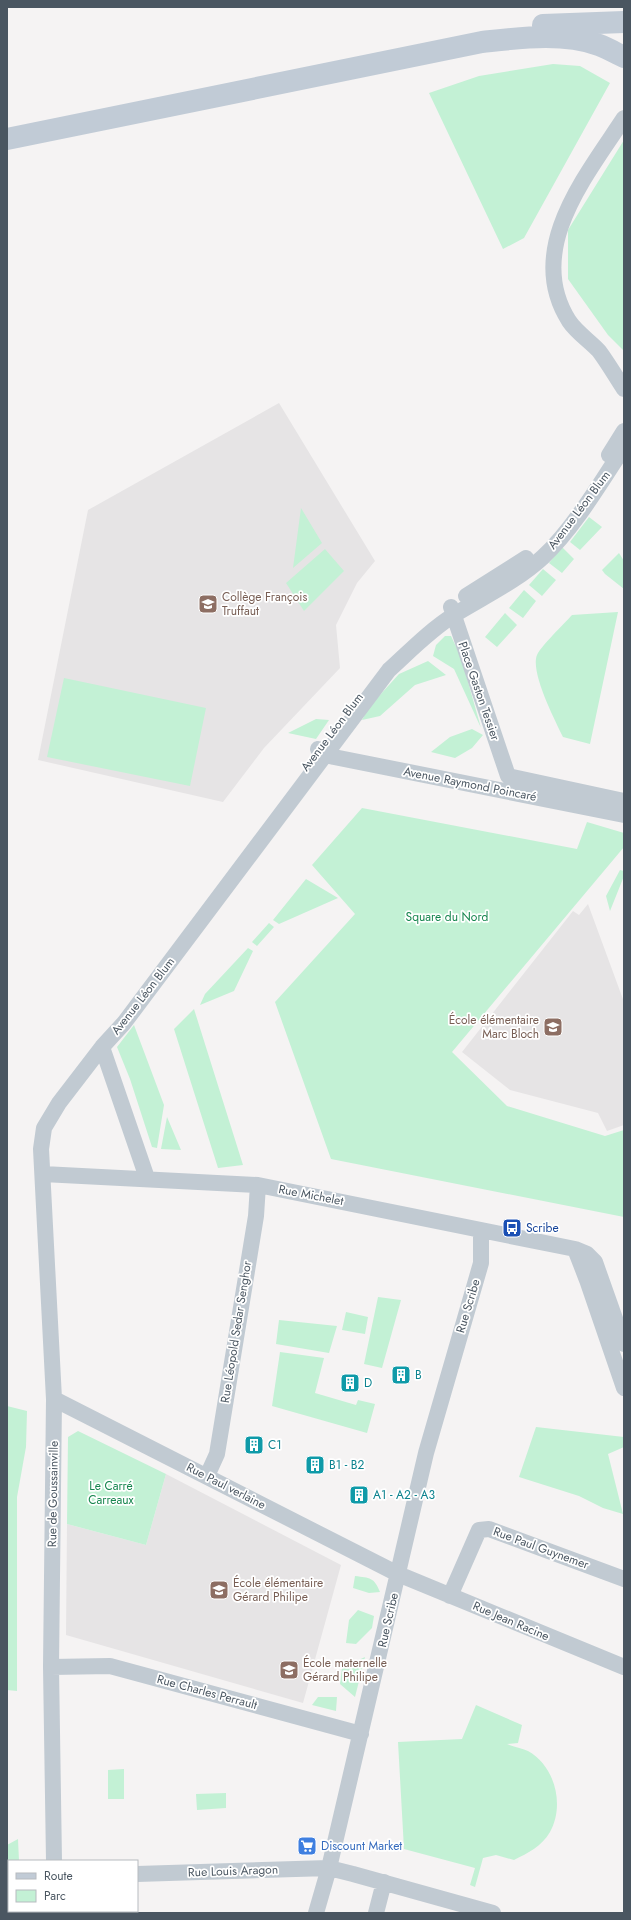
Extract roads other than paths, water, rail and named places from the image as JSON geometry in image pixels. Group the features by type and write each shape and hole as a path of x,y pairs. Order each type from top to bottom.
{"main road":[{"path":"482,42 511,30 542,25 624,22"},
{"path":"7,139 482,42 545,37 582,40 599,45 624,57"},
{"path":"624,42 624,49"}],"street":[{"path":"624,118 570,205 560,225 554,249 553,276 560,302 569,321 600,352 624,389"},
{"path":"600,352 624,367"},
{"name":"Avenue Léon Blum","path":"452,611 540,547 561,525 591,485 624,431"},
{"name":"Avenue Léon Blum","path":"44,1128 59,1103 102,1047 117,1018 322,752 386,662 425,622 452,611 514,581 543,557 579,513 624,447"},
{"name":"Place Gaston Tessier","path":"452,611 505,783"},
{"name":"Avenue Raymond Poincaré","path":"322,752 479,787 505,783 624,801"},
{"name":"Avenue Raymond Poincaré","path":"505,783 624,815"},
{"path":"102,1047 148,1178"},
{"name":"Rue de Goussainville","path":"44,1128 41,1141 54,1399 51,1667 54,1860"},
{"name":"Rue Michelet","path":"43,1174 148,1178 258,1185 574,1250 587,1254 595,1262 624,1344"},
{"name":"Rue Léopold Sedar Senghor","path":"207,1476 217,1454 256,1216 258,1185"},
{"name":"Rue Scribe","path":"316,1913 329,1868 426,1454 482,1263 481,1231"},
{"path":"574,1250 588,1280 624,1388"},
{"name":"Rue Paul verlaine","path":"54,1399 398,1574"},
{"name":"Rue Paul Guynemer","path":"450,1596 479,1530 489,1529 624,1579"},
{"name":"Rue Jean Racine","path":"398,1574 624,1667"},
{"name":"Rue Charles Perrault","path":"51,1667 110,1666 360,1734"},
{"path":"329,1868 493,1913"},
{"name":"Rue Louis Aragon","path":"138,1874 329,1868"},
{"path":"376,1913 384,1882"}],"place":[{"name":"Collège François Truffaut","path":"208,604"},
{"name":"École élémentaire Marc Bloch","path":"553,1027"},
{"name":"Scribe","path":"512,1228"},
{"name":"B","path":"401,1375"},
{"name":"D","path":"350,1383"},
{"name":"C1","path":"254,1445"},
{"name":"B1 - B2","path":"315,1465"},
{"name":"A1 - A2 - A3","path":"359,1495"},
{"name":"École élémentaire Gérard Philipe","path":"219,1590"},
{"name":"École maternelle Gérard Philipe","path":"289,1670"},
{"name":"Discount Market","path":"307,1846"}],"park label":[{"name":"Square du Nord","path":"447,917"},
{"name":"Le Carré Carreaux","path":"111,1493"}]}
